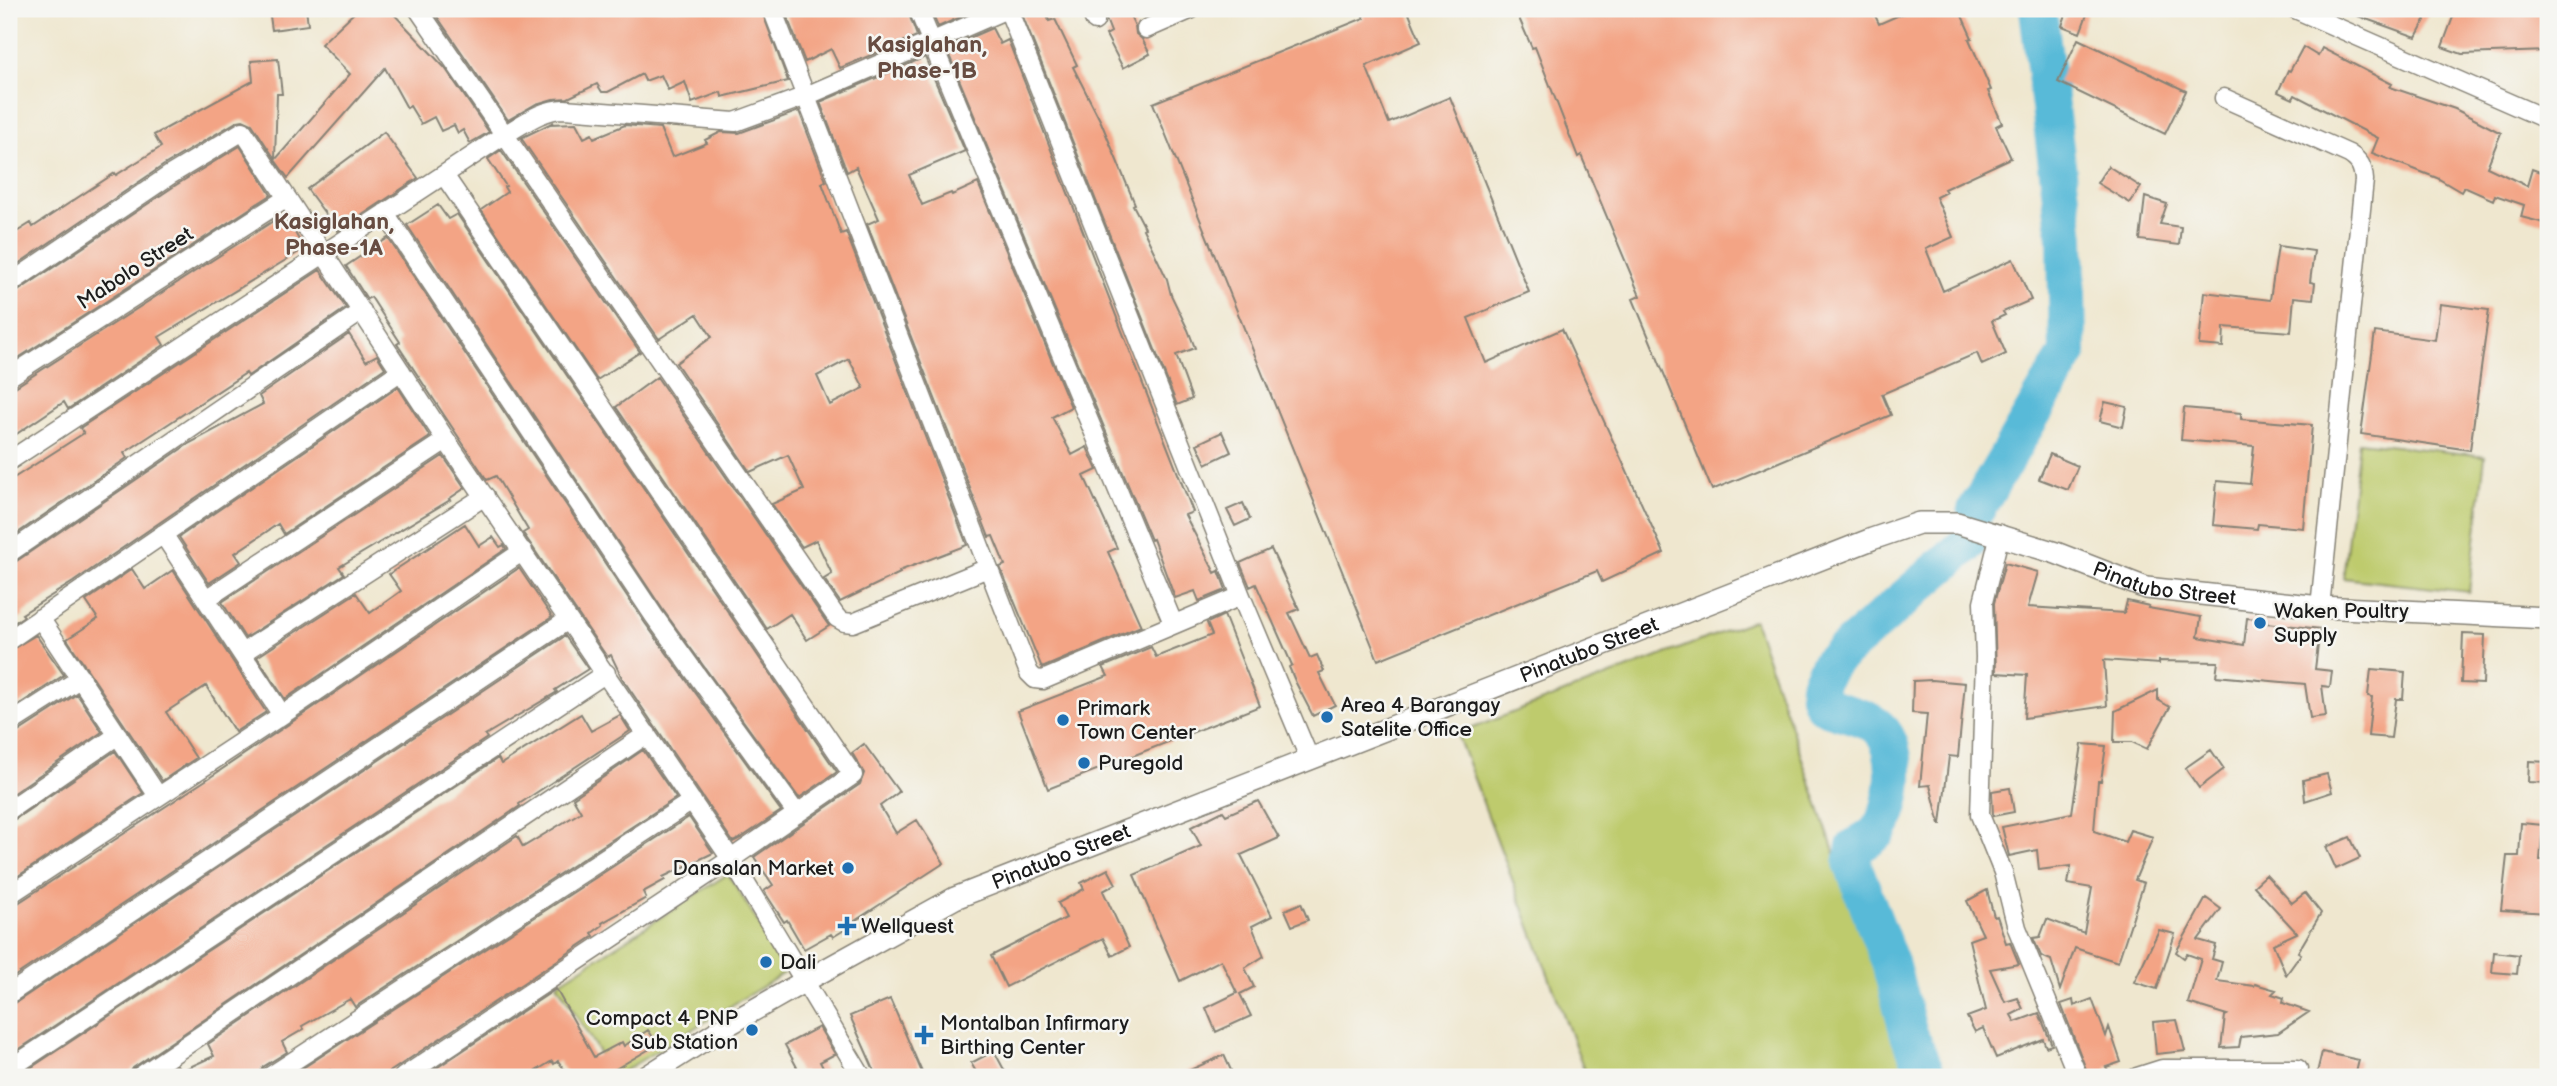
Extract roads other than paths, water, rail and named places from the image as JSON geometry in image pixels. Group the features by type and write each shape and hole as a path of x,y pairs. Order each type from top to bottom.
{"street":[{"path":"418,9 837,618 853,623 988,568"},
{"path":"772,9 1029,673 1035,679 1043,680 1241,596"},
{"path":"918,9 1172,623"},
{"path":"9,461 504,135 554,109 735,122 806,96 1007,9 1241,596 1310,760"},
{"path":"1146,29 1172,13 1192,9"},
{"path":"2295,9 2548,120"},
{"path":"2224,98 2349,153 2358,160 2363,169 2320,607"},
{"path":"9,284 170,175 243,131 446,440 731,859 862,1077"},
{"path":"403,1077 853,775 444,175"},
{"name":"Mabolo Street","path":"9,377 287,198"},
{"path":"385,214 654,616 797,814"},
{"path":"9,553 362,311"},
{"path":"9,640 401,371"},
{"path":"206,599 446,440"},
{"path":"242,653 485,496"},
{"name":"Pinatubo Street","path":"646,1077 726,1026 955,898 1919,523 1958,523 2000,534 2146,588 2320,607 2548,618"},
{"path":"163,534 282,715"},
{"path":"2000,534 1983,602 1985,657 1980,815 2003,872 2017,928 2078,1077"},
{"path":"9,895 282,715 523,551"},
{"path":"40,618 158,796"},
{"path":"9,993 568,620"},
{"path":"9,1069 606,673"},
{"path":"9,724 81,678"},
{"path":"139,1077 648,734"},
{"path":"9,810 118,735"},
{"path":"269,1077 692,801"},
{"path":"2137,1077 2162,1069 2298,1069"}],"waterway":[{"path":"1976,510 2068,353 2066,238 2038,9"},
{"path":"1928,1077 1909,1034 1890,963 1852,863 1855,847 1878,831 1889,808 1894,778 1891,749 1886,737 1873,723 1823,705 1819,688 1830,663 1967,544"}],"place":[{"name":"Waken Poultry Supply","path":"2260,623"},
{"name":"Area 4 Barangay Satelite Office","path":"1327,717"},
{"name":"Primark Town Center","path":"1063,720"},
{"name":"Puregold","path":"1084,763"},
{"name":"Dansalan Market","path":"848,868"},
{"name":"Wellquest","path":"847,926"},
{"name":"Dali","path":"766,962"},
{"name":"Compact 4 PNP Sub Station","path":"752,1030"},
{"name":"Montalban Infirmary Birthing Center","path":"924,1035"}],"district":[{"name":"Kasiglahan, Phase-1B","path":"927,57"},
{"name":"Kasiglahan, Phase-1A","path":"334,234"}]}
